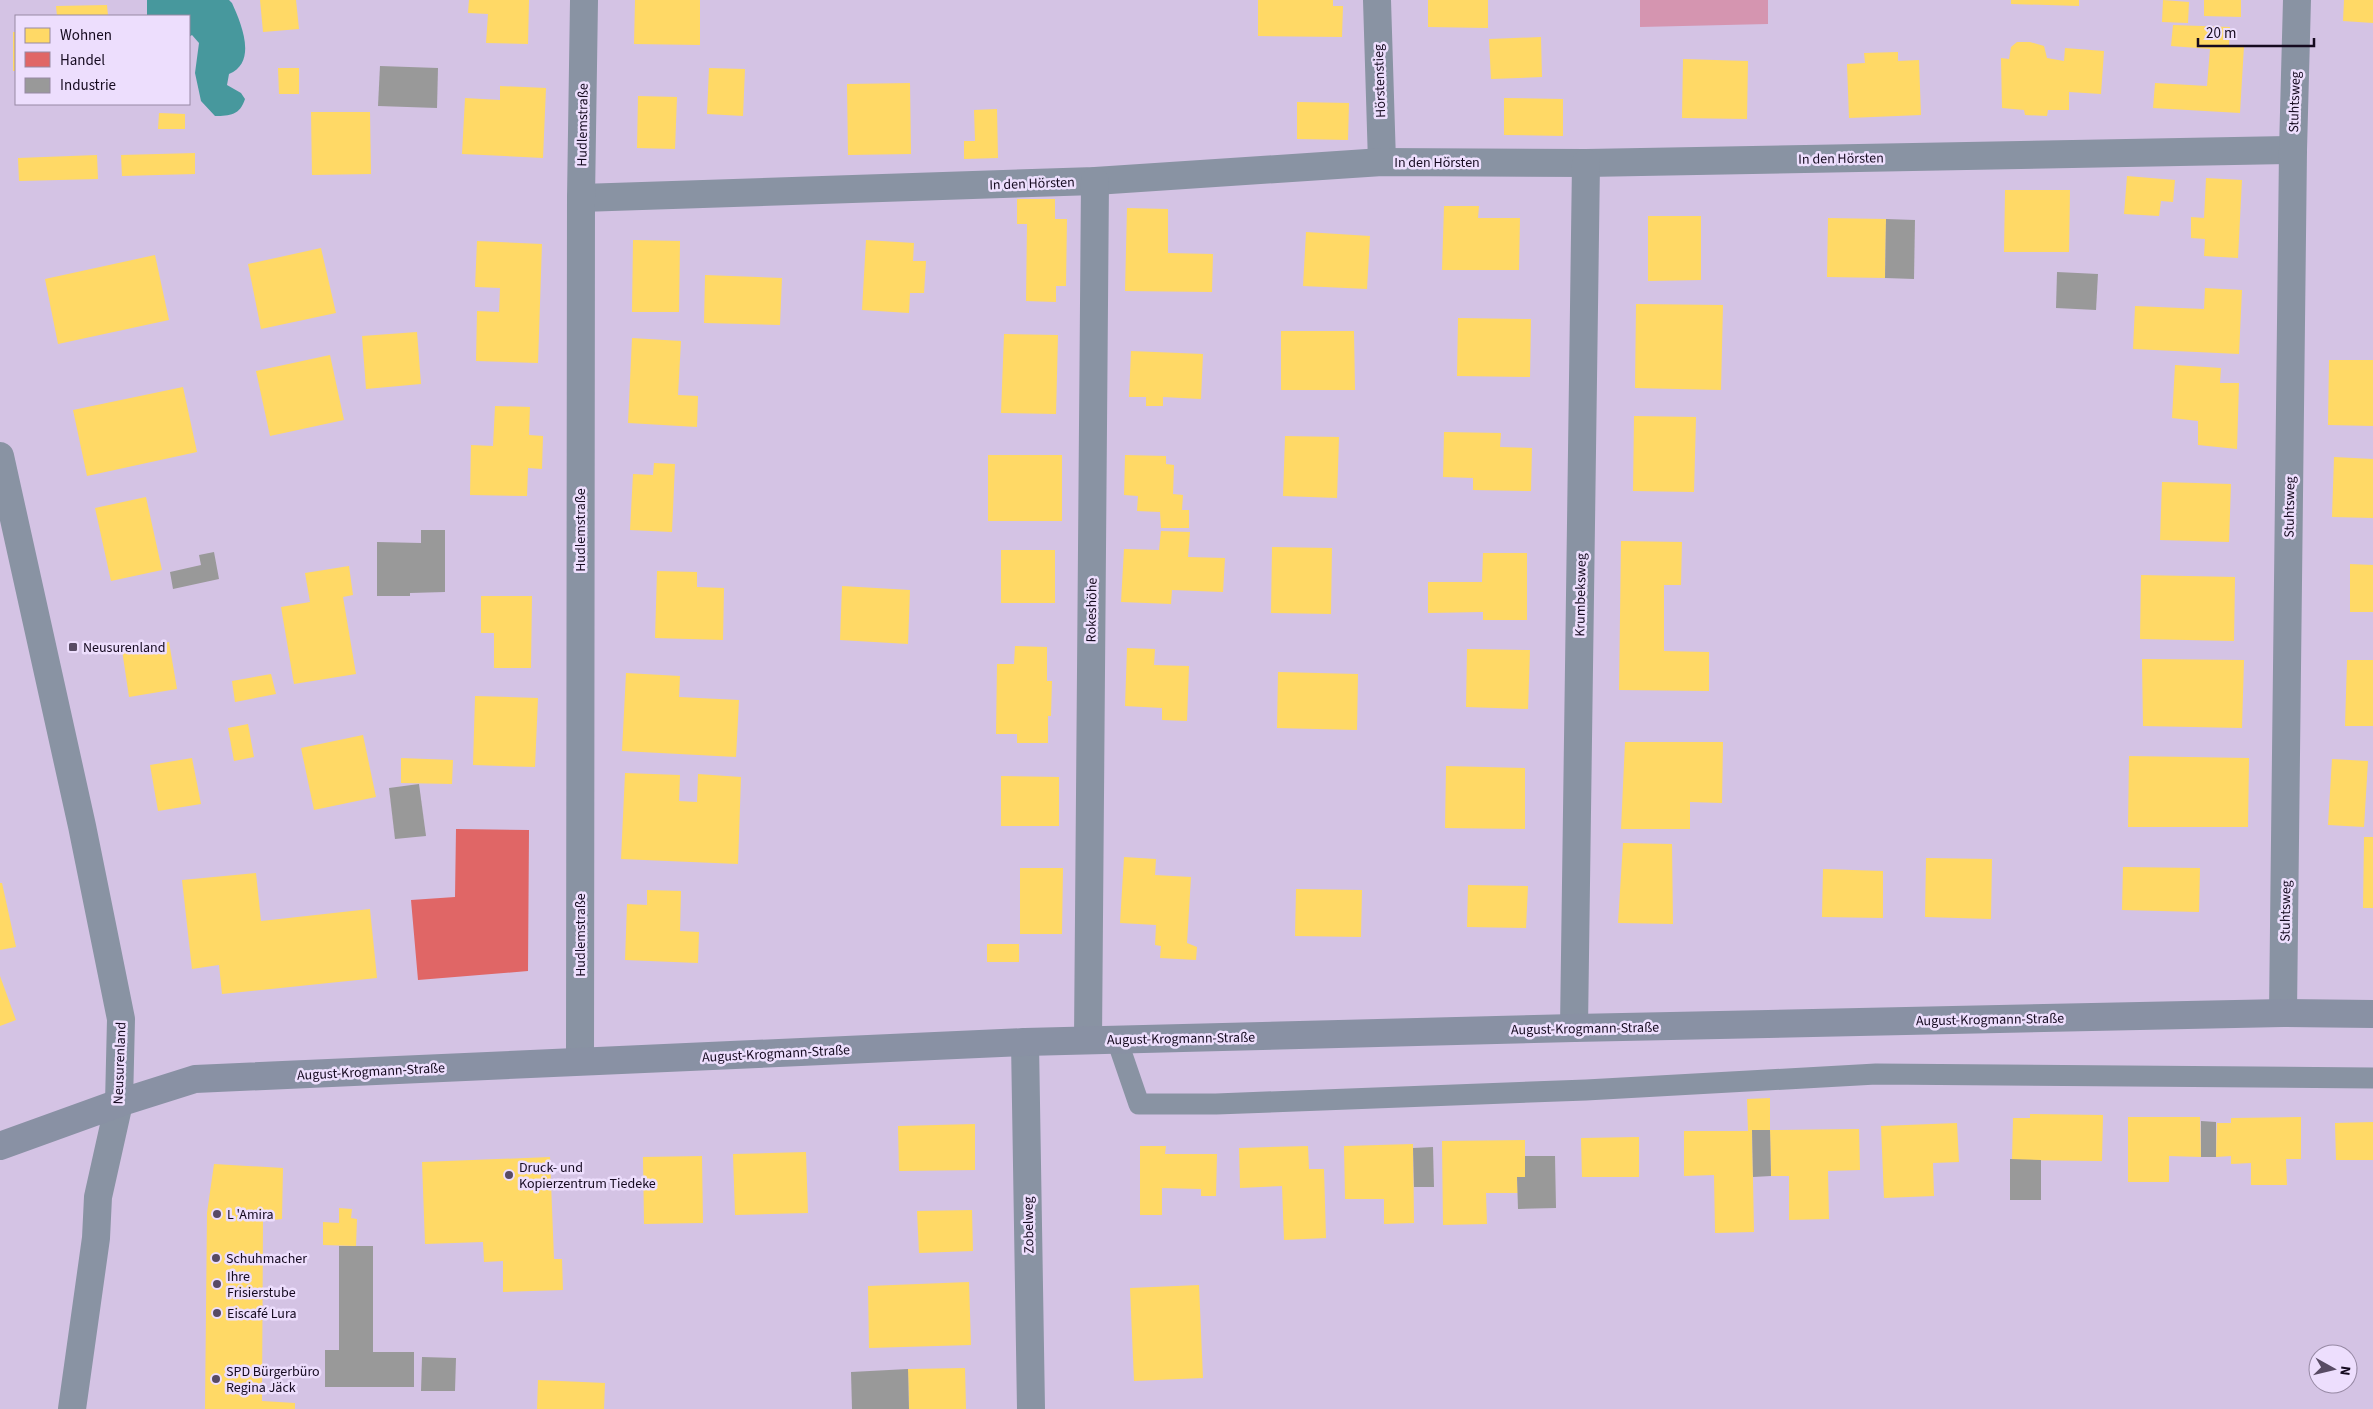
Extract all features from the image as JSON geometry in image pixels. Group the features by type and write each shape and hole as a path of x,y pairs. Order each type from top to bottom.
{"main road":[{"name":"August-Krogmann-Straße","path":"0,1146 119,1103 195,1079 1088,1040 2284,1013 2373,1014"}],"street":[{"name":"Hudlemstraße","path":"580,1061 581,198 584,0"},
{"name":"Hörstenstieg","path":"1377,0 1382,162"},
{"name":"Stuhtsweg","path":"2284,1013 2293,150 2297,0"},
{"name":"In den Hörsten","path":"581,198 1095,181 1382,162 1586,163 2293,150"},
{"name":"Krumbeksweg","path":"1574,1028 1586,163"},
{"name":"Rokeshöhe","path":"1088,1040 1095,181"},
{"name":"Neusurenland","path":"0,456 82,826 121,1019 119,1103 98,1197 96,1238 72,1409"},
{"name":"Zobelweg","path":"1025,1042 1032,1409"}],"lane":[{"path":"1117,1040 1140,1104 1216,1104 1586,1090 1876,1074 2373,1078"}],"shaded area":[{"path":"147,0 229,0 232,3 243,31 245,42 243,61 238,68 229,74 227,85 241,93 245,99 237,111 230,115 215,116 201,101 195,73 199,43 192,35 190,36 190,15 147,15"},
{"path":"1640,0 1768,0 1768,24 1640,27"}],"building: Wohnen":[{"path":"260,0 296,0 299,29 263,32"},
{"path":"469,0 529,0 528,44 486,43 488,14 468,13"},
{"path":"635,0 700,0 700,45 634,44"},
{"path":"1258,0 1333,0 1333,6 1343,6 1342,37 1258,36"},
{"path":"1428,0 1488,0 1488,28 1428,27"},
{"path":"2011,0 2079,0 2079,6 2011,4"},
{"path":"2163,0 2189,2 2188,23 2162,22"},
{"path":"2204,0 2241,0 2241,17 2204,16"},
{"path":"2344,0 2373,0 2373,23 2343,21"},
{"path":"107,5 108,15 57,15 56,6"},
{"path":"2173,25 2230,27 2229,45 2244,46 2240,113 2153,108 2155,83 2207,86 2210,49 2171,46"},
{"path":"13,32 15,32 15,71 13,71"},
{"path":"1541,37 1542,77 1491,79 1489,39"},
{"path":"2017,42 2030,42 2044,46 2047,58 2064,61 2065,48 2104,51 2101,94 2069,92 2069,110 2048,110 2047,116 2025,115 2024,110 2002,108 2001,58 2009,59 2011,47"},
{"path":"1898,52 1898,61 1919,60 1921,115 1849,118 1847,64 1865,63 1864,53"},
{"path":"1683,59 1748,61 1747,119 1682,118"},
{"path":"278,68 299,68 299,94 279,94"},
{"path":"709,68 745,69 743,116 707,114"},
{"path":"910,83 911,154 848,155 847,84"},
{"path":"500,86 546,88 543,158 462,154 465,98 500,100"},
{"path":"638,96 677,97 675,149 637,148"},
{"path":"1504,98 1563,99 1563,136 1504,135"},
{"path":"1297,102 1349,103 1348,140 1297,139"},
{"path":"997,109 998,158 964,159 964,141 975,141 974,110"},
{"path":"311,112 370,112 371,174 312,175"},
{"path":"159,113 185,114 185,129 158,129"},
{"path":"195,153 195,174 122,176 121,155"},
{"path":"97,155 98,179 19,181 18,158"},
{"path":"2127,176 2175,180 2173,202 2161,201 2159,216 2124,214"},
{"path":"2206,178 2242,180 2238,258 2204,256 2205,239 2191,238 2191,217 2204,218"},
{"path":"2005,190 2070,190 2069,252 2004,252"},
{"path":"1017,199 1055,199 1055,219 1067,219 1066,286 1056,286 1056,302 1026,301 1027,224 1017,224"},
{"path":"1444,206 1479,206 1478,218 1520,218 1519,270 1442,270"},
{"path":"1127,208 1168,209 1168,253 1213,254 1212,292 1125,291"},
{"path":"1648,216 1701,216 1701,280 1648,281"},
{"path":"1828,218 1886,219 1885,278 1827,277"},
{"path":"1306,232 1370,236 1367,289 1303,286"},
{"path":"633,240 680,241 679,312 632,312"},
{"path":"866,240 914,243 913,261 926,261 924,293 910,293 909,313 862,310"},
{"path":"477,241 542,244 538,363 476,361 477,311 499,312 500,288 475,287"},
{"path":"321,248 336,313 261,329 248,264"},
{"path":"155,255 169,320 58,344 45,279"},
{"path":"705,275 782,278 780,325 704,323"},
{"path":"2205,288 2242,290 2239,354 2133,349 2135,306 2204,309"},
{"path":"1636,304 1723,305 1721,390 1635,388"},
{"path":"1458,318 1531,319 1530,377 1457,376"},
{"path":"1281,331 1354,331 1355,390 1281,390"},
{"path":"417,332 421,384 366,389 362,336"},
{"path":"1004,334 1058,335 1056,414 1001,413"},
{"path":"632,338 681,341 678,395 698,396 697,427 628,423"},
{"path":"1131,351 1203,354 1201,399 1163,397 1163,406 1146,406 1146,397 1129,397"},
{"path":"330,355 344,420 270,436 256,371"},
{"path":"2329,360 2373,360 2373,426 2328,425"},
{"path":"2175,365 2221,368 2220,383 2239,383 2237,449 2198,445 2198,421 2172,418"},
{"path":"183,387 197,452 87,476 73,410"},
{"path":"495,406 530,407 529,435 543,436 542,469 528,468 527,496 470,495 471,445 493,446"},
{"path":"1634,416 1696,417 1694,492 1633,491"},
{"path":"1444,432 1501,433 1500,447 1532,448 1531,491 1473,490 1473,478 1443,477"},
{"path":"1285,436 1339,437 1337,498 1283,496"},
{"path":"988,455 1062,455 1062,521 988,521"},
{"path":"1125,455 1166,456 1166,464 1174,465 1173,494 1183,495 1182,510 1189,510 1189,528 1161,528 1160,512 1137,511 1138,496 1124,495"},
{"path":"2334,457 2373,459 2373,518 2332,517"},
{"path":"654,463 675,464 672,532 630,530 633,474 653,475"},
{"path":"2162,482 2231,484 2229,542 2160,540"},
{"path":"146,497 162,570 111,581 95,508"},
{"path":"1161,531 1190,532 1188,557 1225,558 1223,592 1172,590 1171,604 1121,602 1124,549 1159,550"},
{"path":"1621,541 1682,542 1681,585 1664,585 1664,651 1709,652 1709,691 1619,690"},
{"path":"1272,547 1332,548 1331,614 1271,613"},
{"path":"1001,550 1055,550 1055,603 1001,603"},
{"path":"1483,553 1527,553 1527,620 1483,620 1483,612 1428,613 1428,582 1482,582"},
{"path":"2350,564 2373,565 2373,612 2350,612"},
{"path":"349,566 353,595 343,597 356,674 294,684 281,607 310,602 305,573"},
{"path":"657,571 697,572 697,587 724,588 723,640 655,638"},
{"path":"2141,575 2235,577 2234,641 2140,639"},
{"path":"842,586 910,590 908,644 840,640"},
{"path":"481,596 532,596 531,668 494,668 494,633 481,633"},
{"path":"169,642 177,689 129,697 122,650"},
{"path":"1015,646 1047,647 1047,681 1052,681 1051,716 1048,716 1048,743 1017,743 1017,734 996,734 997,664 1014,664"},
{"path":"1127,648 1155,649 1154,665 1189,666 1187,721 1162,720 1162,708 1125,706"},
{"path":"1467,649 1530,650 1528,709 1466,707"},
{"path":"2142,659 2244,660 2242,728 2143,726"},
{"path":"2347,660 2373,660 2373,726 2345,726"},
{"path":"1278,672 1358,674 1357,730 1277,728"},
{"path":"626,673 680,676 679,697 739,700 736,757 622,751"},
{"path":"271,674 276,694 235,702 232,681"},
{"path":"475,696 538,698 535,767 473,765"},
{"path":"248,724 254,757 234,761 228,728"},
{"path":"363,735 376,797 314,810 301,748"},
{"path":"1625,742 1723,742 1722,803 1690,802 1690,829 1621,829"},
{"path":"2129,756 2249,758 2248,827 2128,827"},
{"path":"192,758 201,804 158,811 150,765"},
{"path":"401,758 453,760 452,784 401,783"},
{"path":"2332,759 2368,761 2364,827 2328,825"},
{"path":"1446,766 1525,768 1525,829 1445,828"},
{"path":"625,773 680,775 679,801 697,802 698,774 741,777 738,864 621,859"},
{"path":"1001,776 1059,777 1059,826 1001,826"},
{"path":"2364,837 2373,837 2373,908 2363,908"},
{"path":"1623,843 1672,844 1673,924 1618,923"},
{"path":"1124,857 1156,859 1155,875 1191,877 1187,943 1197,947 1196,960 1160,958 1161,946 1155,945 1156,925 1120,923"},
{"path":"1926,858 1992,859 1991,919 1925,917"},
{"path":"2123,867 2200,868 2199,912 2122,910"},
{"path":"1020,868 1063,868 1062,934 1020,934"},
{"path":"1823,869 1883,871 1883,918 1822,917"},
{"path":"256,873 261,921 370,909 377,978 222,994 219,965 192,969 182,880"},
{"path":"0,883 2,883 16,947 0,950"},
{"path":"1468,885 1528,886 1526,928 1467,927"},
{"path":"1296,889 1362,890 1361,937 1295,936"},
{"path":"647,890 681,891 680,931 699,932 698,963 625,960 627,904 647,905"},
{"path":"987,944 1019,944 1019,962 987,962"},
{"path":"0,976 16,1020 0,1026"},
{"path":"1770,1098 1770,1130 1752,1130 1754,1232 1715,1233 1714,1175 1684,1176 1684,1131 1748,1131 1747,1099"},
{"path":"2030,1114 2103,1115 2102,1161 2012,1160 2013,1118 2030,1118"},
{"path":"2128,1117 2200,1117 2201,1157 2169,1156 2169,1182 2128,1182"},
{"path":"2301,1117 2301,1159 2286,1159 2287,1185 2251,1185 2251,1163 2231,1164 2231,1156 2216,1157 2217,1123 2231,1123 2231,1118"},
{"path":"2373,1122 2373,1160 2336,1160 2335,1123"},
{"path":"1957,1123 1959,1162 1933,1163 1934,1196 1884,1198 1881,1126"},
{"path":"975,1124 975,1170 899,1171 898,1126"},
{"path":"1859,1129 1860,1170 1828,1171 1829,1219 1789,1220 1789,1176 1771,1176 1770,1130"},
{"path":"1639,1137 1639,1177 1582,1177 1581,1138"},
{"path":"1525,1140 1525,1177 1517,1177 1518,1193 1486,1193 1487,1224 1443,1225 1442,1141"},
{"path":"1413,1144 1414,1223 1384,1224 1384,1199 1345,1199 1344,1146"},
{"path":"1140,1146 1166,1146 1165,1154 1217,1154 1216,1196 1201,1196 1201,1189 1162,1188 1162,1215 1140,1215"},
{"path":"1308,1146 1309,1169 1324,1169 1326,1238 1284,1240 1282,1186 1240,1188 1239,1148"},
{"path":"806,1152 808,1213 735,1215 733,1154"},
{"path":"702,1156 703,1223 644,1224 643,1157"},
{"path":"550,1157 554,1259 562,1259 563,1290 503,1292 503,1261 484,1262 483,1242 425,1244 422,1162"},
{"path":"214,1164 283,1168 282,1219 263,1221 262,1401 295,1403 295,1409 205,1409 207,1213"},
{"path":"339,1208 352,1209 351,1218 357,1219 356,1246 323,1245 323,1222 339,1223"},
{"path":"972,1210 973,1251 919,1253 917,1211"},
{"path":"969,1282 971,1345 869,1348 868,1286"},
{"path":"1199,1285 1203,1378 1134,1381 1130,1288"},
{"path":"965,1368 966,1409 909,1409 908,1369"},
{"path":"538,1380 605,1383 604,1409 537,1409"}],"building: Handel":[{"path":"456,829 529,830 528,971 418,980 411,900 455,897"}],"building: Industrie":[{"path":"380,66 438,68 437,108 378,106"},
{"path":"1886,219 1915,220 1914,279 1885,278"},
{"path":"2057,272 2098,274 2096,310 2056,308"},
{"path":"421,530 445,530 445,592 410,593 410,596 377,596 377,542 421,543"},
{"path":"214,552 219,579 173,589 170,572 201,565 199,555"},
{"path":"419,784 426,836 395,839 389,788"},
{"path":"2201,1121 2216,1122 2216,1157 2201,1157"},
{"path":"1752,1130 1770,1130 1771,1176 1753,1177"},
{"path":"1433,1147 1434,1187 1414,1187 1413,1148"},
{"path":"1525,1156 1555,1156 1556,1208 1518,1209 1517,1177 1525,1177"},
{"path":"2010,1159 2041,1160 2041,1200 2010,1200"},
{"path":"339,1246 373,1246 373,1352 414,1352 414,1387 325,1387 325,1350 339,1350"},
{"path":"422,1357 456,1358 455,1391 421,1391"},
{"path":"908,1369 909,1409 852,1409 851,1372"}],"place":[{"name":"Neusurenland","path":"73,647"},
{"name":"Druck- und Kopierzentrum Tiedeke","path":"509,1175"},
{"name":"L 'Amira","path":"217,1214"},
{"name":"Schuhmacher","path":"216,1258"},
{"name":"Ihre Frisierstube","path":"217,1284"},
{"name":"Eiscafé Lura","path":"217,1313"},
{"name":"SPD Bürgerbüro Regina Jäck","path":"216,1379"}]}
